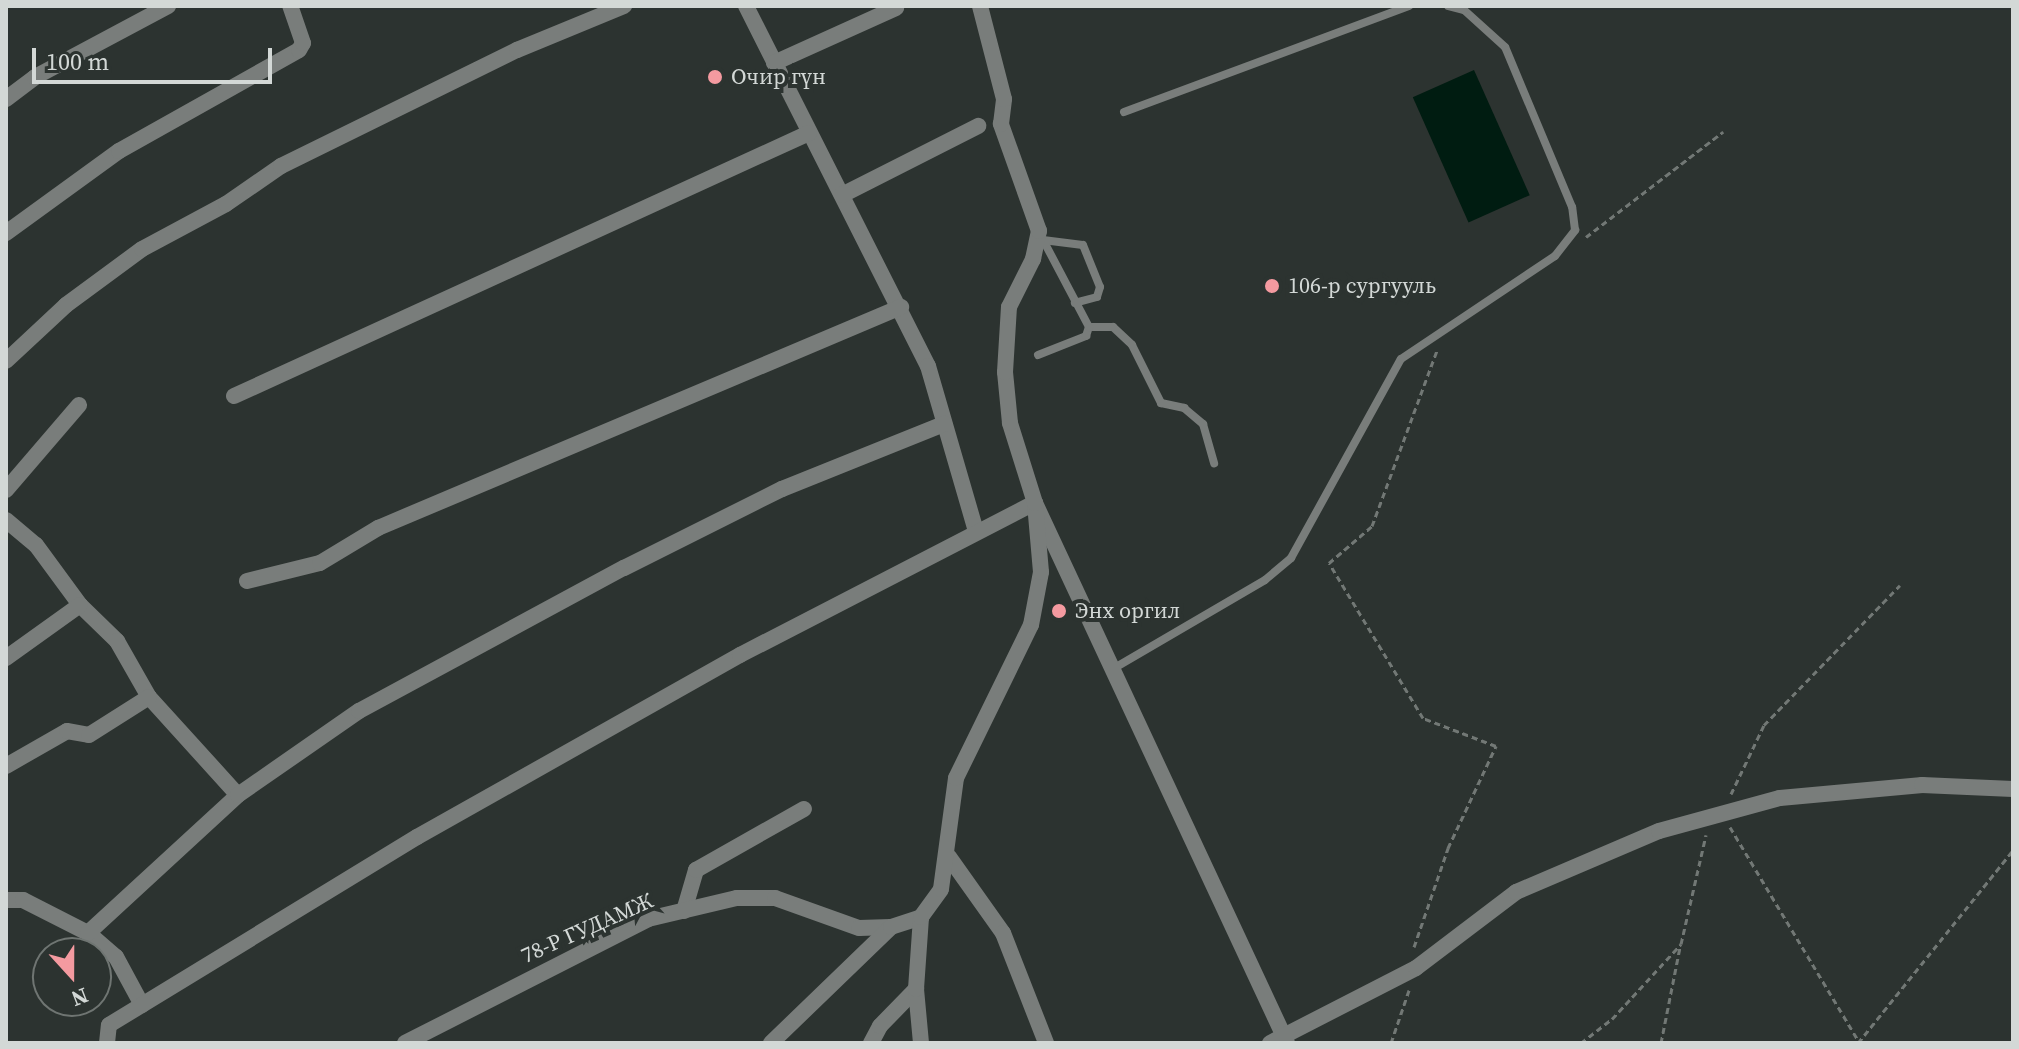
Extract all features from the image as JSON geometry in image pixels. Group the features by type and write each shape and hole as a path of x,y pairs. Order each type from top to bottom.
{"street":[{"path":"6,99 35,77 168,6"},
{"path":"6,233 119,151 299,50 303,43 290,6"},
{"path":"6,361 66,305 142,249 226,204 281,166 517,50 624,6"},
{"path":"746,6 901,307 928,366 976,531"},
{"path":"980,6 1004,99 1001,124 1041,236 1009,307 1005,372 1010,423 1035,503 1110,671 1285,1041 1416,968 1516,892 1659,831 1780,798 1922,785 2013,789"},
{"path":"774,63 896,8"},
{"path":"842,195 978,126"},
{"path":"234,396 809,133"},
{"path":"247,581 320,563 378,528 901,307"},
{"path":"6,490 79,405"},
{"path":"88,933 238,795 359,711 610,575 782,489 944,424"},
{"path":"107,1043 109,1025 417,837 740,655 1035,503"},
{"path":"921,1043 916,989 921,917 941,889 949,857 956,778 1031,625 1041,572 1035,503"},
{"path":"6,520 36,545 80,605 117,641 149,697 238,795"},
{"path":"6,658 80,605"},
{"path":"6,766 67,731 89,735 149,697"},
{"path":"684,911 696,870 804,809"},
{"path":"949,857 1003,933 1046,1043"},
{"name":"78-Р ГУДАМЖ","path":"405,1043 648,919 737,898 775,898 859,928 891,927"},
{"path":"6,900 23,900 88,933 116,957 142,1005"},
{"path":"771,1043 891,927 921,917"},
{"path":"871,1043 880,1026 916,989"}],"lane":[{"path":"1124,112 1409,6"},
{"path":"1110,671 1265,580 1291,558 1401,359 1555,256 1575,230 1572,207 1505,47 1464,10 1448,6"},
{"path":"1041,236 1083,245 1100,287 1097,297 1075,303"},
{"path":"1038,355 1086,336 1089,327 1041,236"},
{"path":"1089,327 1113,327 1132,345 1161,403 1184,408 1203,424 1214,463"}],"path":[{"path":"1574,246 1723,132"},
{"path":"1391,1043 1416,968 1414,943 1448,848 1496,746 1423,718 1329,563 1372,526 1437,351 1449,341"},
{"path":"1722,813 1858,1043 2013,850"},
{"path":"1661,1043 1681,944"}],"shaded area":[{"path":"1474,70 1530,195 1469,222 1413,97"}],"place":[{"name":"Очир гүн","path":"715,77"},
{"name":"106-р сургууль","path":"1272,286"},
{"name":"Энх оргил","path":"1059,611"}]}
